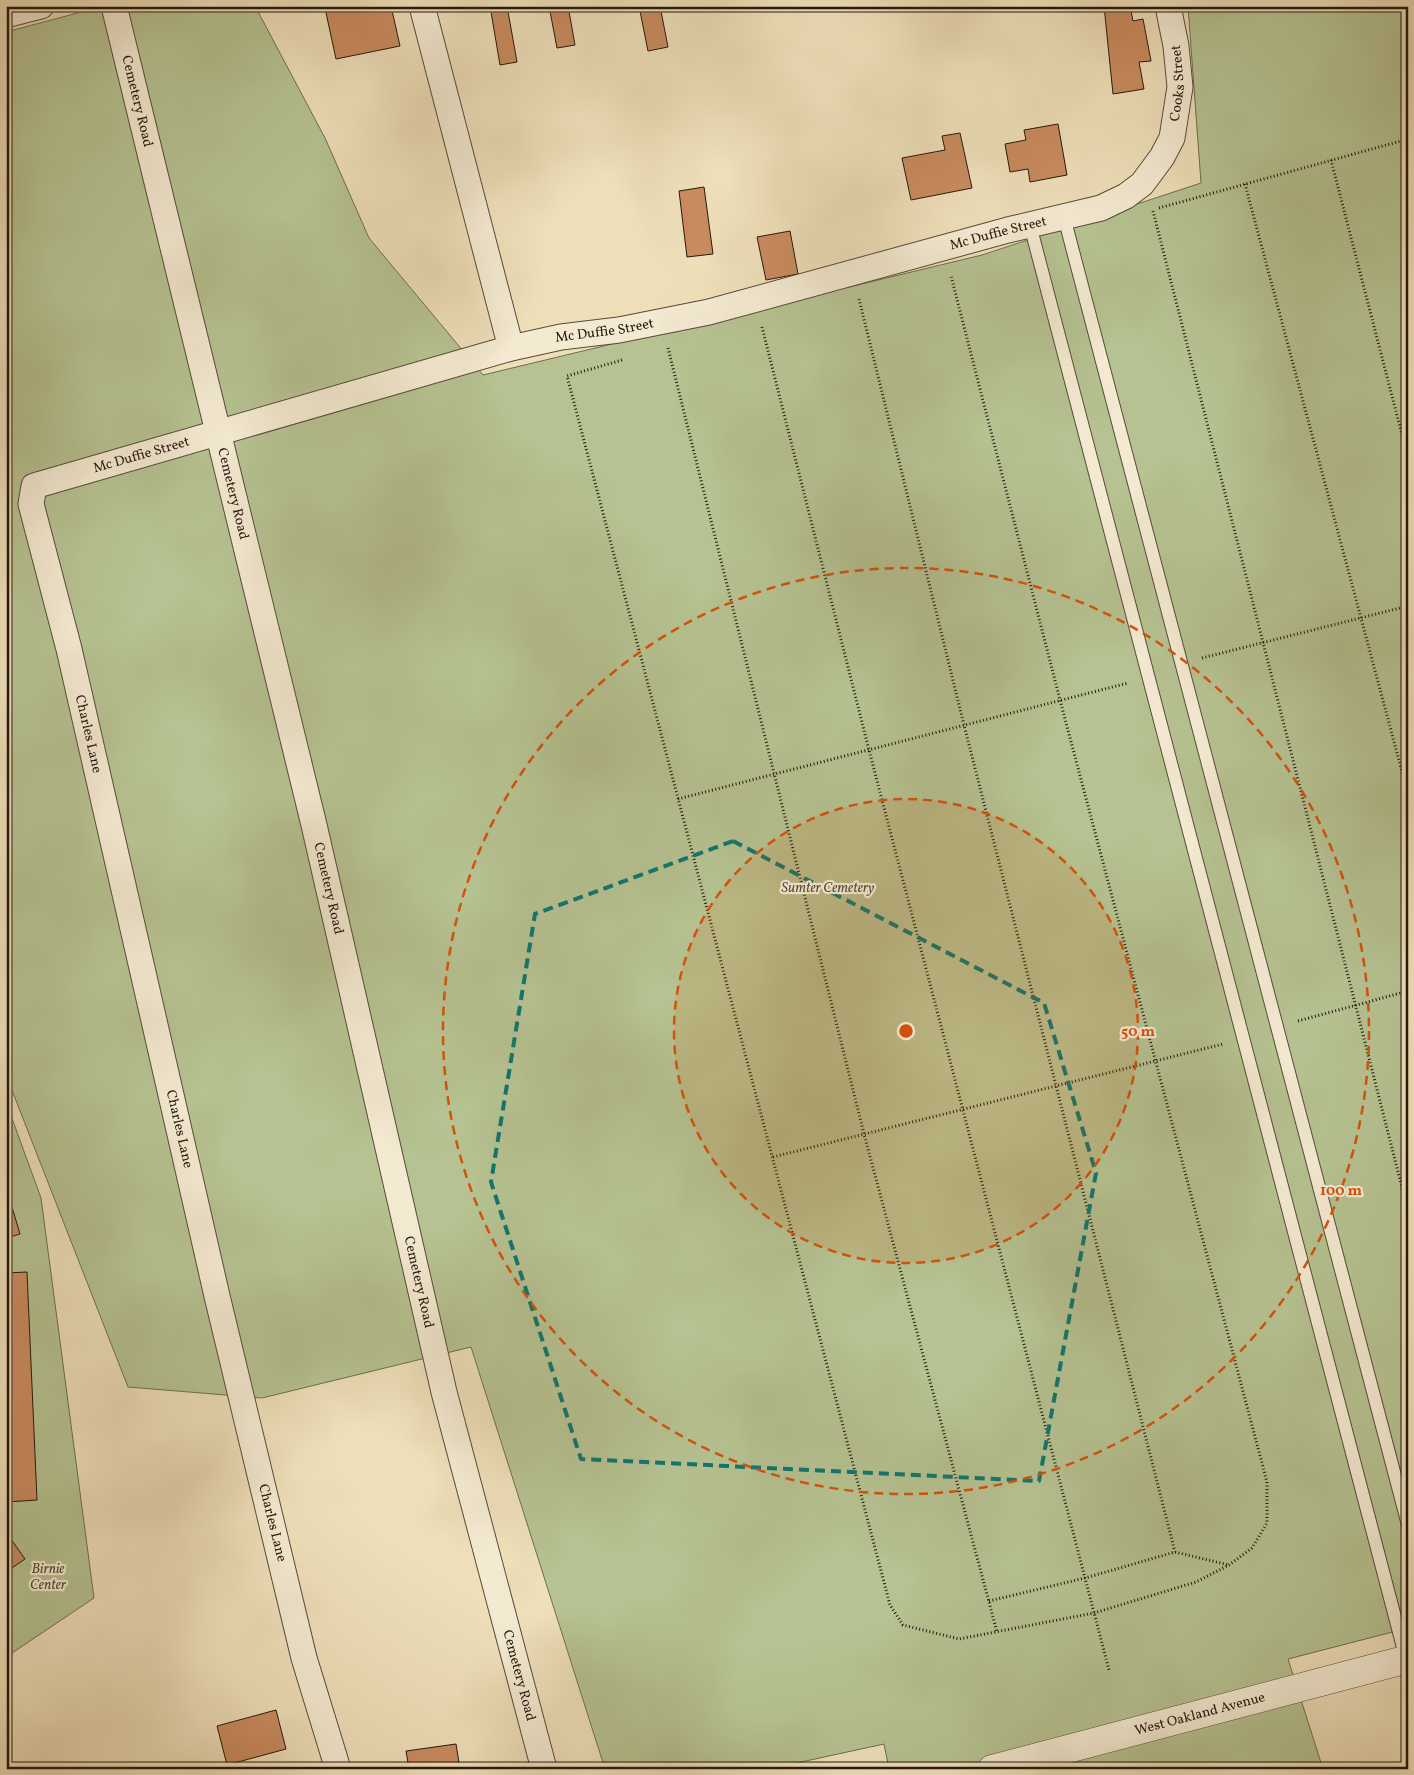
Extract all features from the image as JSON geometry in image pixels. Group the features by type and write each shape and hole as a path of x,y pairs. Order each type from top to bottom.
{"street":[{"path":"6,15 41,6"},
{"name":"Cemetery Road","path":"114,6 314,824 444,1392 544,1769"},
{"path":"422,6 511,348"},
{"name":"Cooks Street","path":"1162,157 1172,138 1180,87 1176,46 1168,6"},
{"name":"Mc Duffie Street","path":"34,486 511,348 561,337 619,330 709,312 1030,225 1101,208 1126,196 1142,184 1162,157"},
{"name":"Charles Lane","path":"34,486 32,504 69,649 215,1287 304,1658 338,1769"},
{"name":"West Oakland Avenue","path":"992,1769 1407,1659"}],"lane":[{"path":"1064,217 1408,1525"},
{"path":"1030,225 1407,1659"}],"path":[{"path":"1331,160 1408,458"},
{"path":"1245,184 1408,794"},
{"path":"1153,210 1408,1211"},
{"path":"568,376 890,1605 903,1625 959,1639 1094,1613 1196,1582 1229,1565 1252,1548 1267,1523 1267,1482 1060,700 949,268"},
{"path":"858,294 964,725 1175,1552"},
{"path":"761,321 869,750 1109,1670"},
{"path":"668,347 864,1134 997,1632"},
{"path":"1182,664 1408,606"},
{"path":"678,799 1149,678"},
{"path":"1277,1027 1408,991"},
{"path":"773,1157 1244,1039"},
{"path":"989,1601 1085,1578 1175,1552 1229,1565"}],"highlighted area":[{"path":"733,841 1044,1003 1096,1173 1039,1481 581,1459 491,1182 535,914"}],"green space":[{"name":"Sumter Cemetery","path":"104,6 255,6 325,138 369,238 483,375 982,255 1201,183 1188,6 1408,6 1408,1628 1288,1659 1323,1769 889,1769 884,1744 769,1769 605,1769 471,1347 262,1398 128,1387 6,1075 6,32"},
{"name":"Birnie Center","path":"6,1102 41,1198 94,1598 6,1657"}],"building":[{"path":"333,6 391,6 400,46 336,59 325,8"},
{"path":"490,6 507,6 517,62 500,65"},
{"path":"549,6 568,6 575,45 557,48"},
{"path":"639,6 660,6 668,47 648,51"},
{"path":"1104,6 1130,6 1133,21 1143,19 1151,61 1139,62 1144,89 1113,94"},
{"path":"1058,124 1067,175 1030,182 1028,169 1010,172 1005,144 1026,140 1024,130"},
{"path":"960,133 972,188 911,200 902,158 945,150 942,136"},
{"path":"704,187 713,254 687,257 679,191"},
{"path":"790,231 798,274 766,280 757,237"},
{"path":"6,1187 20,1234 6,1238"},
{"path":"27,1272 37,1500 6,1502 6,1273"},
{"path":"6,1532 25,1559 6,1572"},
{"path":"276,1710 286,1749 227,1765 217,1726"},
{"path":"456,1744 460,1769 409,1769 406,1751"}]}
